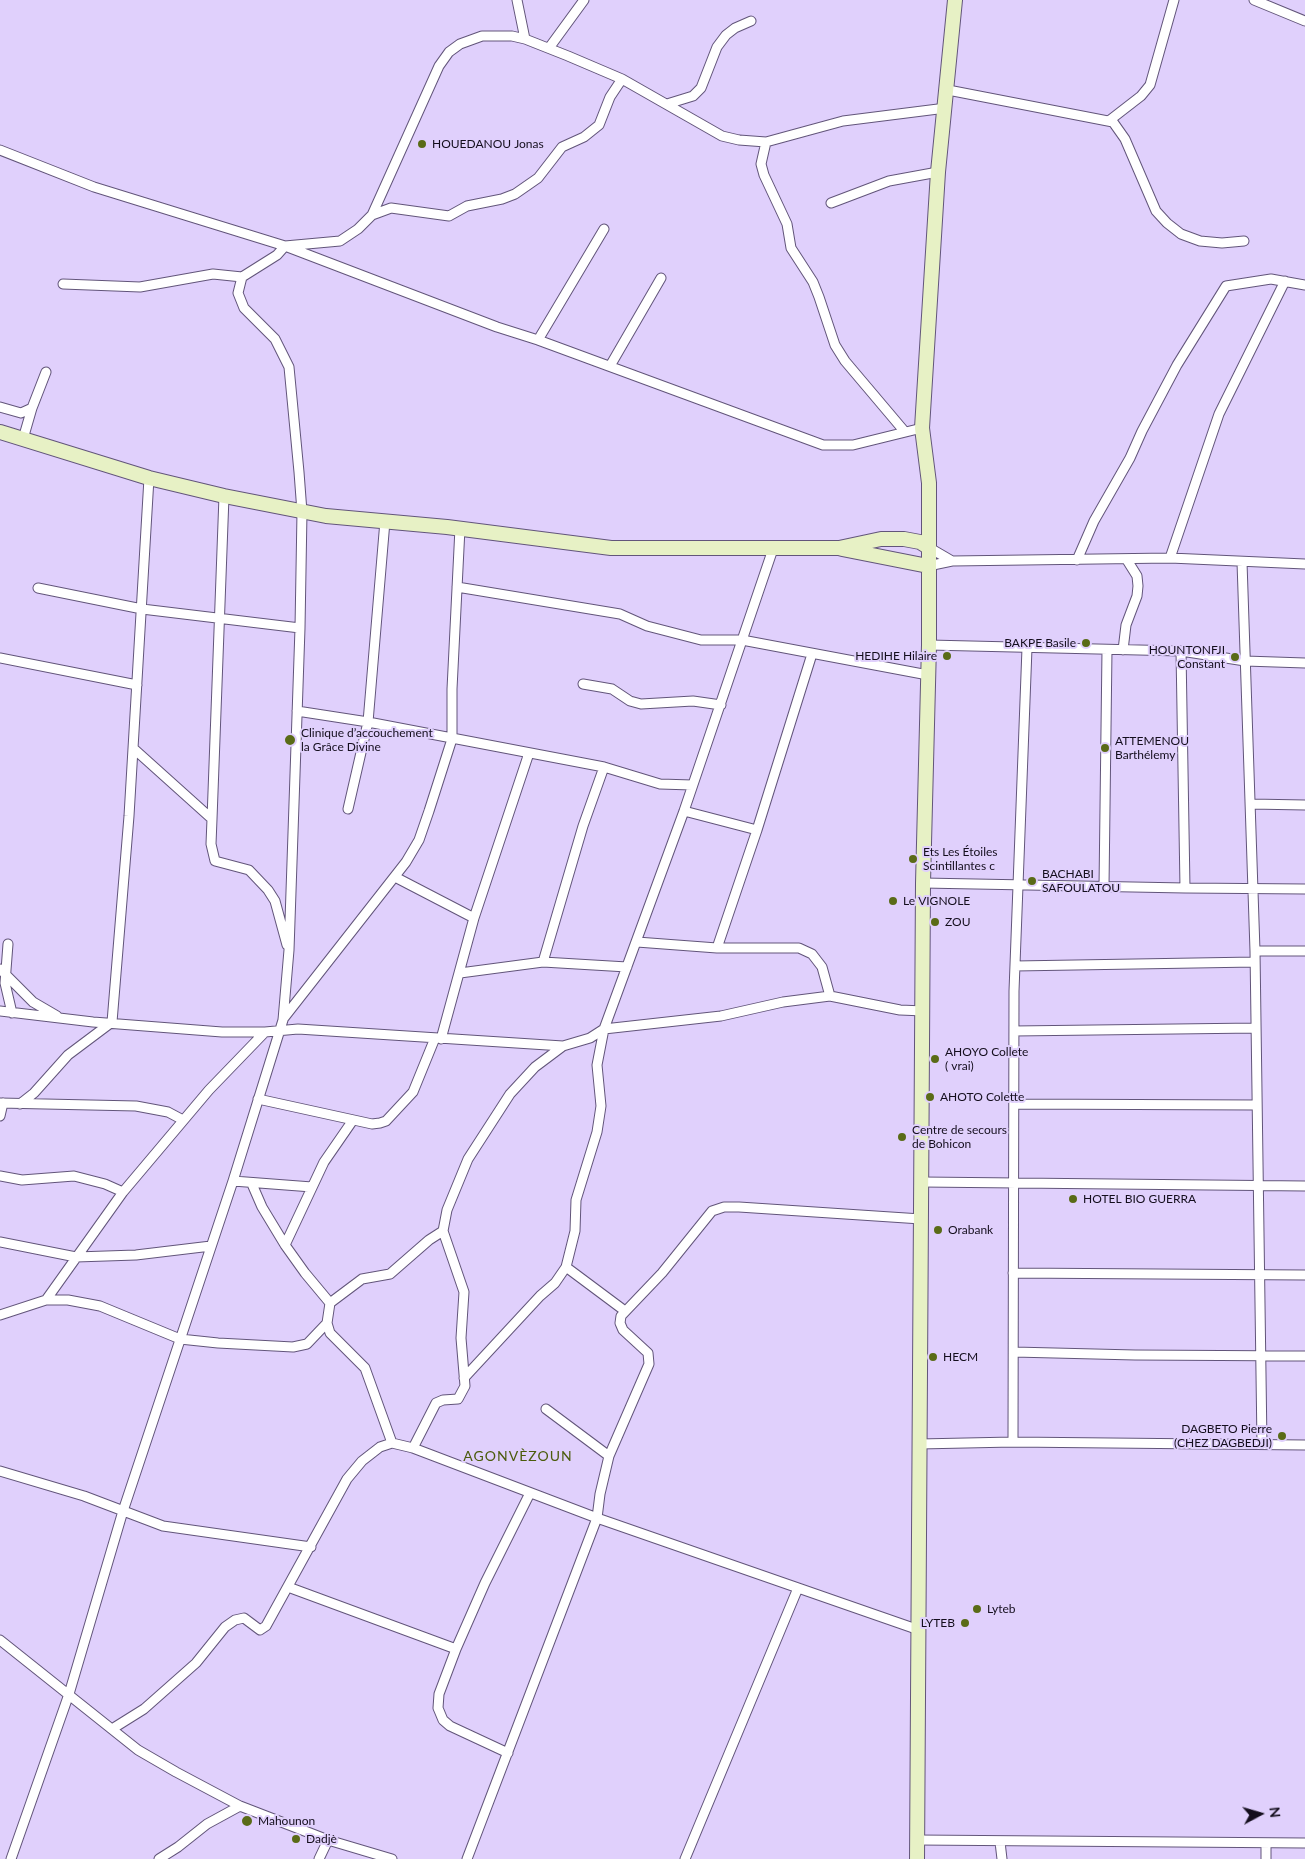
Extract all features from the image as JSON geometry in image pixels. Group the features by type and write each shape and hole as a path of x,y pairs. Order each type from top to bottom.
{"street":[{"path":"517,0 525,39"},
{"path":"549,48 584,0"},
{"path":"917,1859 924,1011 923,883 929,644 929,483 922,428 938,172 948,90 955,0"},
{"path":"1110,120 1141,96 1150,84 1174,0"},
{"path":"1254,0 1305,21"},
{"path":"667,104 693,96 701,88 717,47 726,35 735,28 751,21"},
{"path":"63,284 140,287 213,274 242,277 277,256 285,246 340,241 358,229 372,215 430,84 449,52 460,44 482,36 512,36 549,48 622,79 722,136 740,140 766,142 843,120 946,108"},
{"path":"372,215 391,208 449,216 467,206 502,199 515,194 538,178 562,147 584,138 599,125 610,97 622,79"},
{"path":"948,90 1110,120 1116,124 1125,139 1156,211 1167,224 1181,234 1200,241 1222,243 1244,241"},
{"path":"766,142 761,164 764,174 787,224 791,248 813,282 835,345 845,361 905,432"},
{"path":"0,150 94,186 285,246 497,327 610,366 823,445 853,445 922,428"},
{"path":"831,203 889,181 938,172"},
{"path":"538,340 604,229"},
{"path":"11,1859 69,1694 123,1511 212,1246 282,1025 289,950 302,512 289,367 275,339 244,308 238,293 242,277"},
{"path":"610,366 661,278"},
{"path":"1077,560 1094,521 1130,458 1146,422 1203,320 1226,286 1258,280 1285,281 1305,285"},
{"path":"1170,558 1220,414 1285,281"},
{"path":"23,439 32,408 46,372"},
{"path":"0,407 21,413 32,408"},
{"path":"0,432 149,478 302,512 460,528 611,548 839,548 895,539 912,540 952,561"},
{"path":"20,1104 34,1093 68,1055 112,1022 133,748 149,478"},
{"path":"224,496 211,844 215,860 249,870 268,890 275,901 281,930 289,950"},
{"path":"348,809 368,722 385,521"},
{"path":"282,1025 395,877 413,852 418,840 452,739 460,528"},
{"path":"839,548 928,566 952,561 1170,558 1305,564"},
{"path":"464,1378 555,1282 566,1267 575,1231 576,1200 597,1132 601,1106 597,1065 604,1029 684,811 773,549"},
{"path":"1123,650 1126,625 1137,596 1138,586 1137,576 1127,560"},
{"path":"1242,562 1255,951 1261,1275 1259,1355 1262,1444"},
{"path":"457,587 620,614 647,626 701,640 742,640 928,675"},
{"path":"38,588 142,609 219,620 300,628"},
{"path":"929,644 1181,651 1245,661 1305,663"},
{"path":"1013,1442 1012,1184 1015,966 1027,648"},
{"path":"1104,887 1107,650"},
{"path":"1181,651 1185,888"},
{"path":"717,948 757,830 812,654"},
{"path":"0,658 137,685"},
{"path":"583,684 612,689 630,701 642,704 692,701 721,704"},
{"path":"297,711 368,722 604,767 660,784 692,785"},
{"path":"133,748 212,819"},
{"path":"258,1099 354,1120 380,1123 393,1114 417,1086 426,1057 438,1038 460,973 474,918 528,753"},
{"path":"544,962 583,826 604,767"},
{"path":"1251,804 1305,805"},
{"path":"684,811 757,830"},
{"path":"395,877 474,918"},
{"path":"923,883 1253,890 1305,889"},
{"path":"637,942 717,948 799,948 807,951 822,967 830,996"},
{"path":"8,944 2,972 12,1012"},
{"path":"1255,951 1305,951"},
{"path":"460,973 544,962 627,967"},
{"path":"1015,966 1255,962"},
{"path":"2,972 33,1002 60,1018"},
{"path":"0,1011 222,1032 265,1032 282,1025 563,1046 590,1038 604,1029 721,1016 783,1002 830,996 900,1010 924,1011"},
{"path":"1014,1031 1256,1028"},
{"path":"46,1300 123,1192 183,1120 265,1032"},
{"path":"413,1448 436,1404 443,1400 454,1400 462,1395 465,1386 461,1338 464,1292 462,1282 442,1231 447,1210 468,1159 487,1126 510,1094 535,1067 563,1046"},
{"path":"0,1116 2,1103 136,1106 168,1112 183,1120"},
{"path":"1014,1104 1257,1105"},
{"path":"285,1245 328,1154 354,1120"},
{"path":"0,1176 22,1180 74,1176 105,1184 123,1192"},
{"path":"233,1181 252,1184 312,1187"},
{"path":"922,1182 1305,1186"},
{"path":"252,1184 262,1207 285,1245 305,1274 330,1303 328,1323 333,1338 365,1368 392,1443"},
{"path":"467,1859 597,1518 600,1494 609,1456 649,1364 648,1352 624,1330 620,1323 624,1311 662,1273 705,1218 712,1211 724,1207 921,1219"},
{"path":"330,1303 362,1279 390,1274 442,1231"},
{"path":"0,1242 76,1257 136,1255 212,1246"},
{"path":"566,1267 624,1311"},
{"path":"1013,1273 1305,1275"},
{"path":"0,1314 46,1300 68,1300 100,1306 180,1339 250,1345 301,1346 313,1340 328,1323"},
{"path":"1014,1352 1305,1356"},
{"path":"546,1409 609,1456"},
{"path":"919,1444 1013,1442 1305,1445"},
{"path":"112,1729 144,1709 181,1676 235,1620 244,1618 262,1630 311,1547 347,1479 372,1453 392,1443 413,1448 597,1518 919,1630"},
{"path":"0,1471 84,1496 163,1526 311,1547"},
{"path":"508,1753 450,1726 443,1720 438,1708 439,1694 456,1649 485,1583 530,1493"},
{"path":"288,1587 456,1649"},
{"path":"685,1859 798,1588"},
{"path":"0,1640 138,1750 240,1806 328,1840 392,1859"},
{"path":"159,1859 178,1848 208,1824 240,1806"},
{"path":"319,1859 328,1840"},
{"path":"917,1840 1305,1843"},
{"path":"1000,1842 1002,1859"},
{"path":"1266,1844 1266,1859"}],"place":[{"name":"HOUEDANOU Jonas","path":"422,144"},
{"name":"BAKPE Basile","path":"1086,643"},
{"name":"HEDIHE Hilaire","path":"947,656"},
{"name":"HOUNTONFJI Constant","path":"1235,657"},
{"name":"Clinique d’accouchement la Grâce Divine","path":"290,740"},
{"name":"ATTEMENOU Barthélemy","path":"1105,748"},
{"name":"Ets Les Étoiles Scintillantes c","path":"913,859"},
{"name":"BACHABI SAFOULATOU","path":"1032,881"},
{"name":"Le VIGNOLE","path":"893,901"},
{"name":"ZOU","path":"935,922"},
{"name":"AHOYO Collete ( vrai)","path":"935,1059"},
{"name":"AHOTO Colette","path":"930,1097"},
{"name":"Centre de secours de Bohicon","path":"902,1137"},
{"name":"HOTEL BIO GUERRA","path":"1073,1199"},
{"name":"Orabank","path":"938,1230"},
{"name":"HECM","path":"933,1357"},
{"name":"DAGBETO Pierre (CHEZ DAGBEDJI)","path":"1282,1436"},
{"name":"Lyteb","path":"977,1609"},
{"name":"LYTEB","path":"965,1623"},
{"name":"Mahounon","path":"247,1821"},
{"name":"Dadjè","path":"296,1839"}],"district":[{"name":"AGONVÈZOUN","path":"518,1456"}]}
